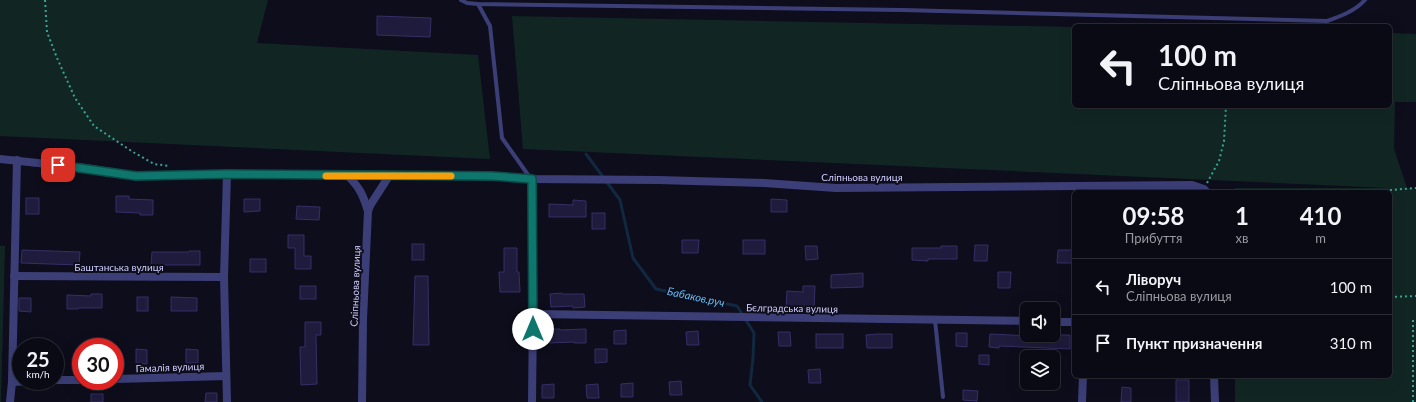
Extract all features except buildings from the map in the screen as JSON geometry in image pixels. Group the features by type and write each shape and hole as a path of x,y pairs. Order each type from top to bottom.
{"street":[{"name":"Сліпньова вулиця","path":"0,159 85,168 136,176 227,174 492,176 532,179 764,183 836,188 1192,185 1205,190"},
{"path":"13,338 17,160"},
{"path":"227,174 224,277 227,402"},
{"path":"348,176 362,194 368,211"},
{"name":"Сліпньова вулиця","path":"362,402 363,319 368,211 389,176"},
{"path":"532,179 532,402"},
{"name":"Баштанська вулиця","path":"14,276 224,277"},
{"name":"Бєлградська вулиця","path":"533,314 1020,321"},
{"path":"1060,322 1072,322"},
{"name":"Гамалія вулиця","path":"124,379 226,376"},
{"path":"1082,402 1083,378"},
{"path":"1214,378 1215,402"},
{"path":"10,402 12,382"}],"lane":[{"path":"461,0 467,3 478,4 902,10 1328,21 1346,14 1365,0"},
{"path":"478,4 490,26 494,78 502,138 532,179"},
{"path":"935,320 943,397"}],"path":[{"path":"45,0 47,32 57,58 75,98 94,126 154,164 174,166"},
{"path":"1205,190 1219,161 1224,141 1226,108"},
{"path":"1390,190 1416,188"},
{"path":"1392,297 1416,296"},
{"path":"1413,320 1413,402"}],"green space":[{"path":"0,0 268,0 257,43 478,55 490,159 0,136"},
{"path":"512,16 1072,27 1072,108 1392,108 1392,33 1416,34 1416,102 1395,102 1394,149 1407,188 1416,189 1416,402 1235,402 1235,378 1392,378 1392,190 1235,190 1235,188 1388,188 523,149"},
{"path":"0,246 5,246 1,402 0,402"}],"waterway":[{"name":"Бабаков.руч","path":"586,154 620,200 633,258 656,289 737,306 754,333 750,385 762,402"}],"slow traffic":[{"path":"326,176 451,176"}],"route":[{"path":"58,165 136,176 227,174 492,176 532,179 533,329"}]}
